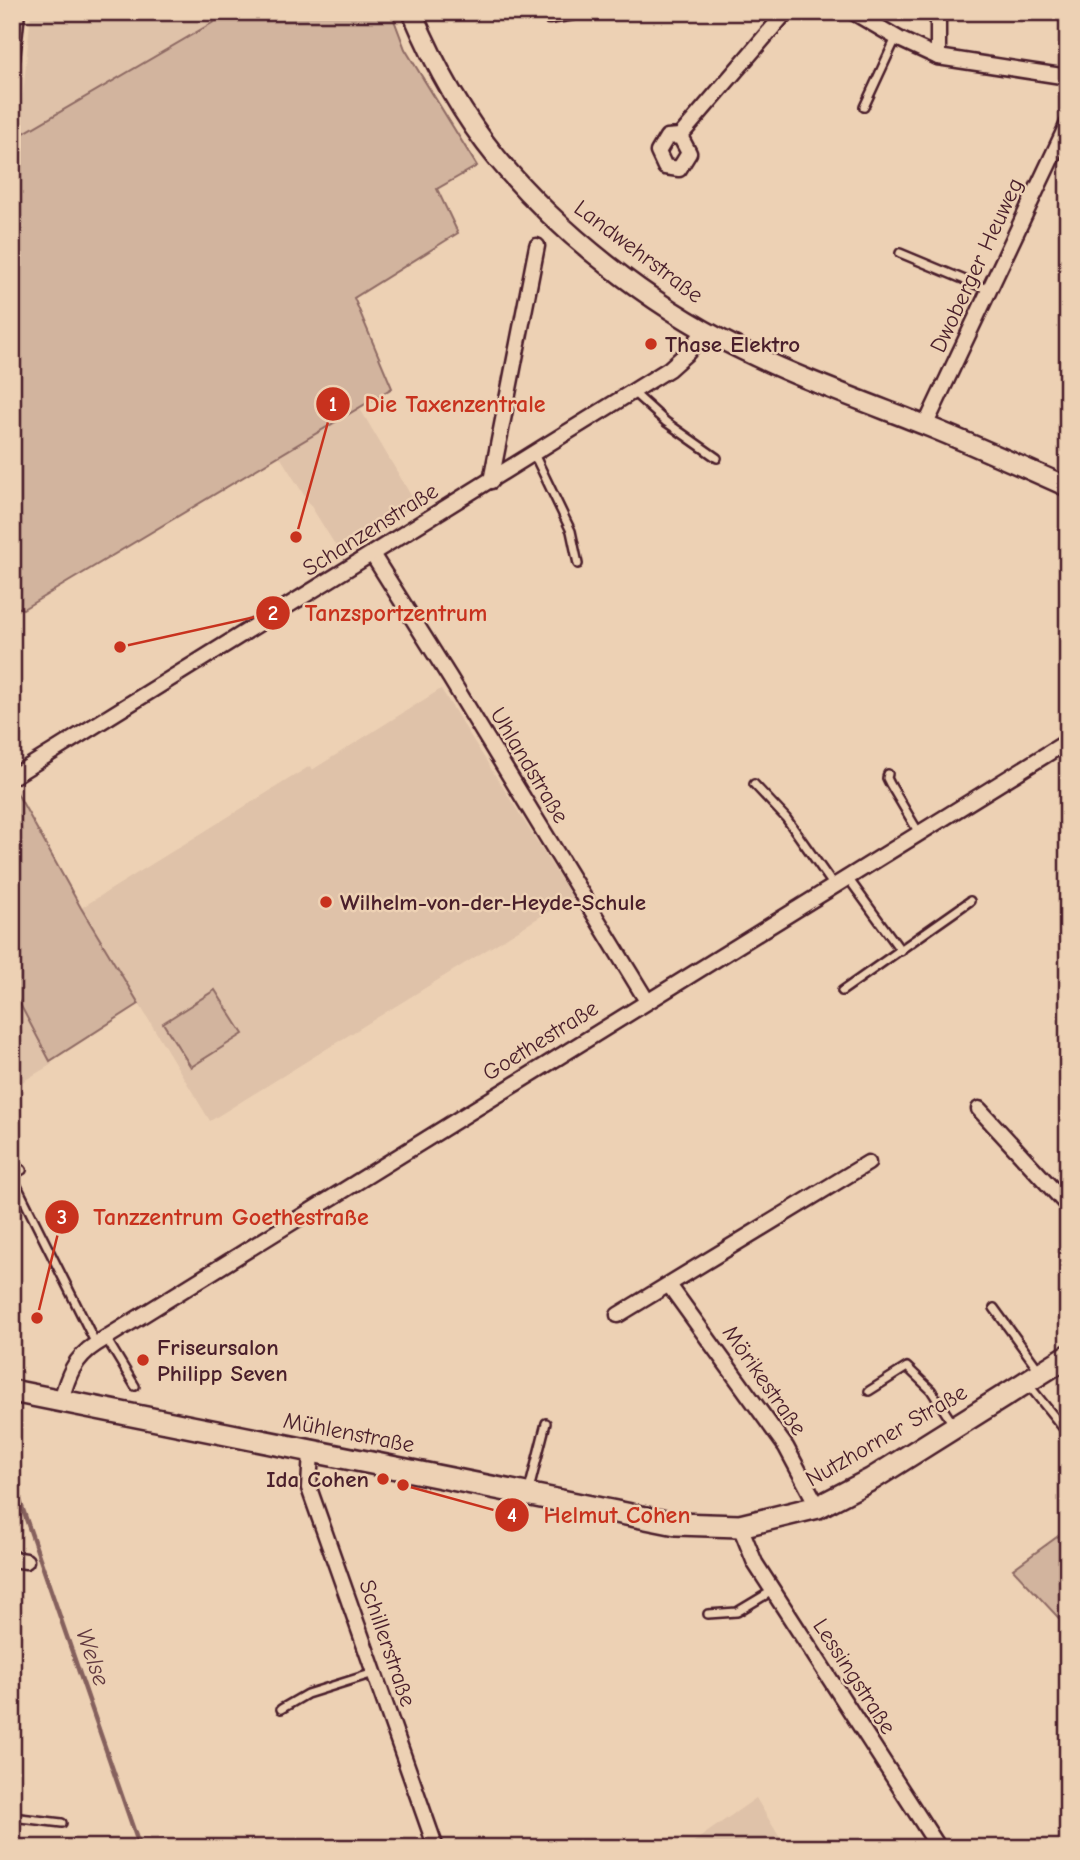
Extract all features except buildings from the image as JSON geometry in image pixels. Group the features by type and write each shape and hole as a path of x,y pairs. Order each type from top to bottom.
{"main road":[{"name":"Nutzhorner Straße","path":"676,1524 740,1526 818,1507 872,1479 1068,1356"},
{"name":"Mühlenstraße","path":"12,1391 676,1524"}],"street":[{"path":"12,59 17,12"},
{"name":"Landwehrstraße","path":"412,12 459,105 497,158 544,209 597,255 651,295 734,346 811,382 925,426 1068,487"},
{"path":"543,12 550,16 574,12"},
{"path":"680,136 786,12"},
{"path":"853,12 896,38 937,57 1068,77"},
{"path":"937,57 939,12"},
{"name":"Dwoberger Heuweg","path":"925,426 1068,122"},
{"path":"491,481 537,246"},
{"name":"Schanzenstraße","path":"12,777 669,369 688,352 705,330"},
{"name":"Uhlandstraße","path":"372,554 646,1001"},
{"name":"Goethestraße","path":"61,1400 68,1374 75,1362 101,1340 1068,741"},
{"path":"979,1110 1068,1206"},
{"path":"618,1315 869,1163"},
{"name":"Mörikestraße","path":"669,1285 786,1447 818,1507"},
{"name":"Schillerstraße","path":"311,1451 309,1488 436,1848"},
{"name":"Lessingstraße","path":"740,1526 755,1563 939,1848"}],"lane":[{"path":"864,107 896,38"},
{"path":"900,254 989,290"},
{"path":"633,392 666,422 717,458"},
{"path":"534,454 570,531 578,564"},
{"path":"888,774 890,784 919,833"},
{"path":"754,784 786,818 834,886"},
{"path":"848,877 901,951"},
{"path":"842,991 970,901"},
{"path":"22,1170 12,1176 101,1340 135,1385"},
{"path":"994,1308 1068,1434"},
{"path":"869,1391 907,1367 932,1390 955,1427"},
{"path":"528,1494 546,1423"},
{"path":"708,1614 737,1612 773,1590"},
{"path":"281,1709 307,1693 374,1673"},
{"path":"12,1817 62,1823"}],"shaded area":[{"path":"31,12 231,12 19,136"},
{"path":"231,12 391,12 405,49 477,166 437,189 458,233 354,298 392,388 23,609 12,606 12,170 19,136"},
{"path":"359,407 416,504 339,551 279,455"},
{"name":"Wilhelm-von-der-Heyde-Schule","path":"441,689 572,897 210,1121 81,908 310,766 312,770"},
{"path":"17,793 81,908 139,1004 50,1061 12,989 12,796"},
{"path":"12,989 52,1064 12,1088"},
{"path":"215,990 243,1034 191,1067 163,1023"},
{"path":"1068,1529 1068,1628 1013,1569"},
{"path":"756,1798 786,1848 685,1848"}],"waterway":[{"name":"Welse","path":"12,1478 140,1848"}],"place":[{"name":"Thase Elektro","path":"651,344"},
{"name":"Die Taxenzentrale","path":"296,537"},
{"name":"Tanzsportzentrum","path":"120,647"},
{"name":"Wilhelm-von-der-Heyde-Schule","path":"326,902"},
{"name":"Tanzzentrum Goethestraße","path":"37,1318"},
{"name":"Friseursalon Philipp Seven","path":"143,1360"},
{"name":"Ida Cohen","path":"383,1479"},
{"name":"Helmut Cohen","path":"403,1485"}]}
